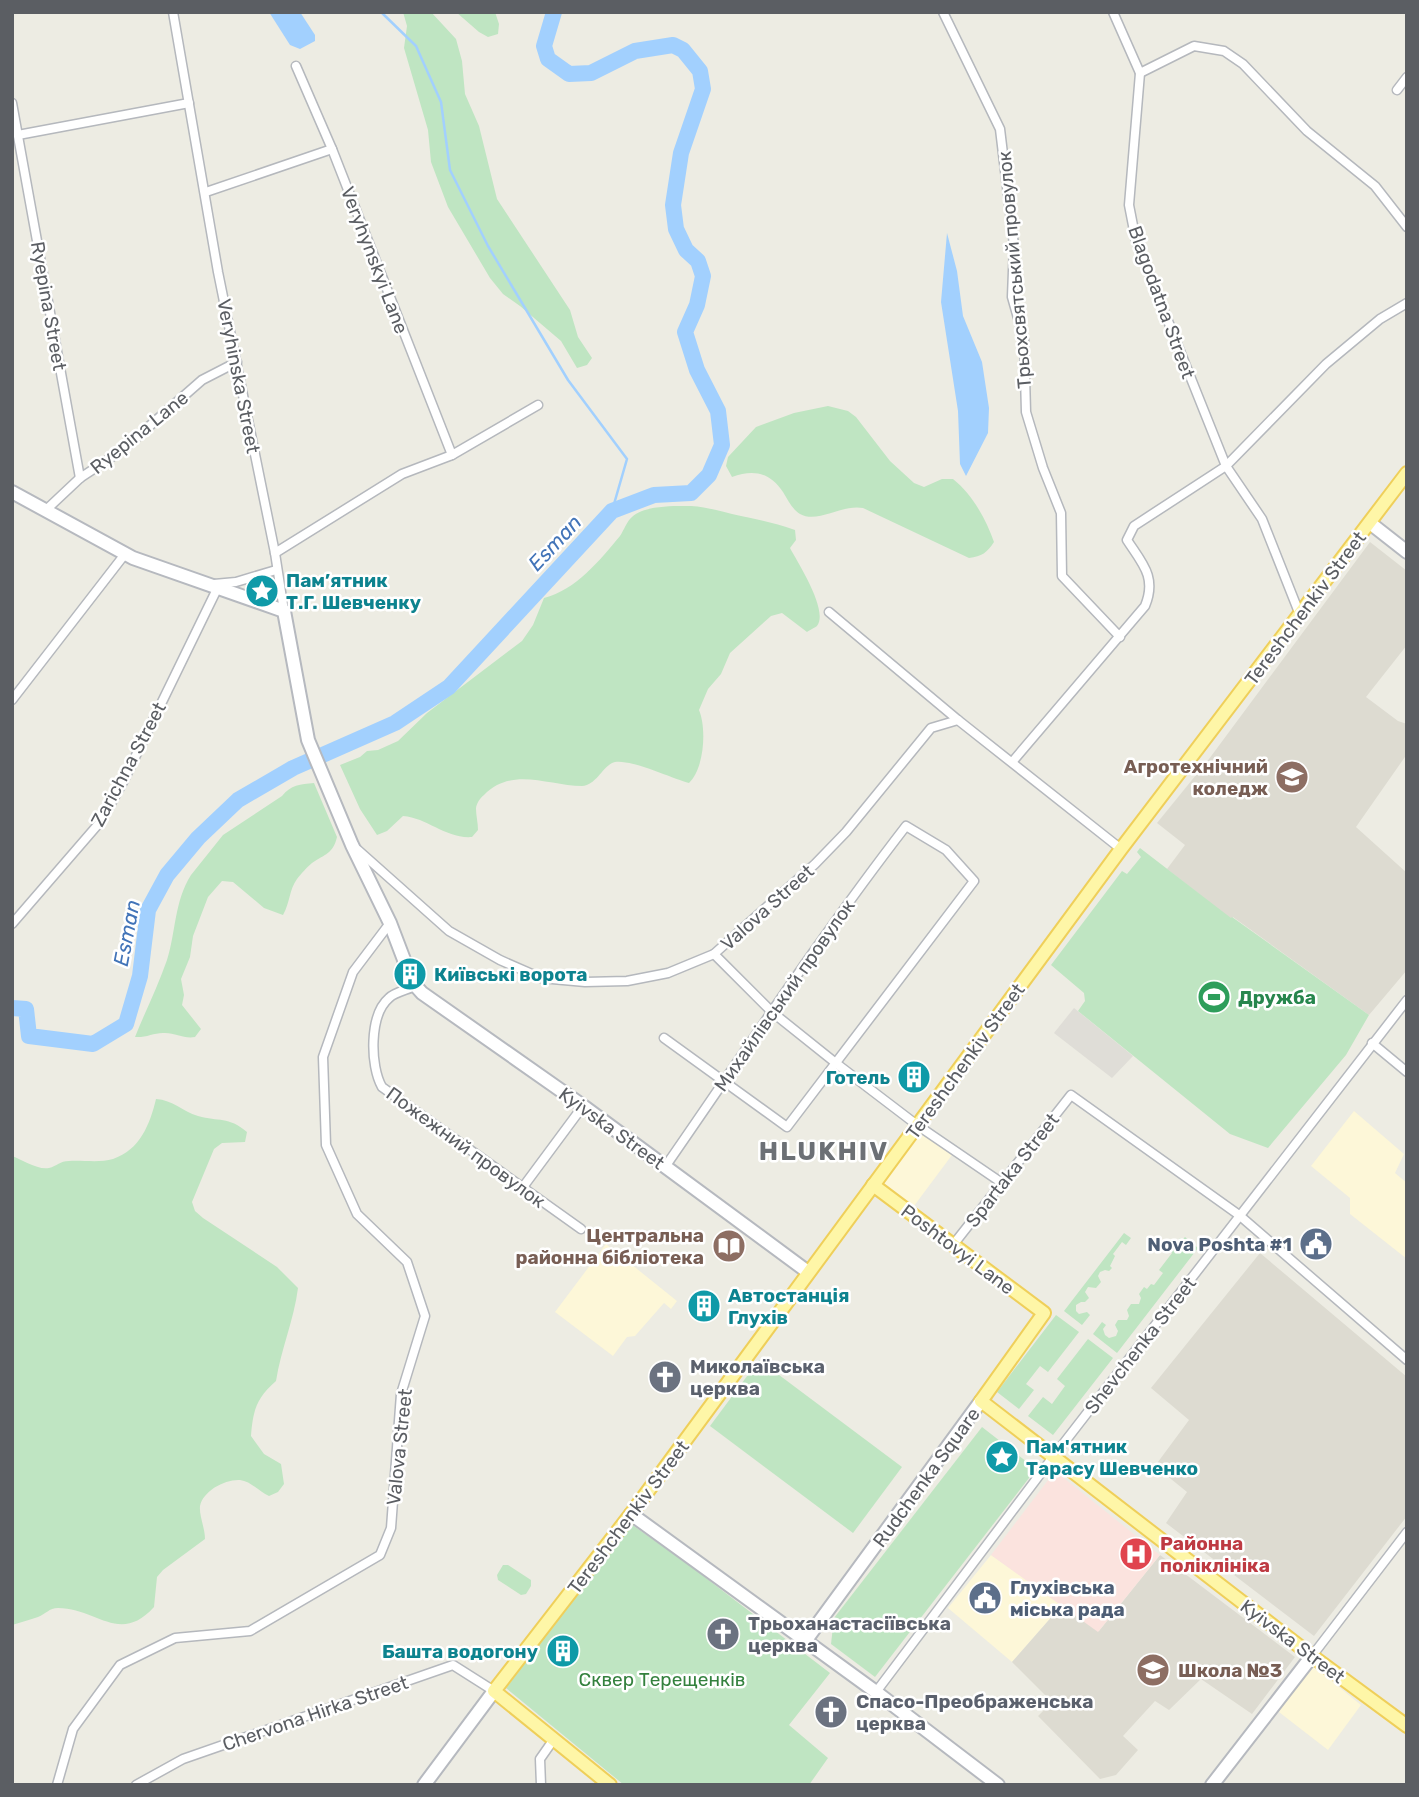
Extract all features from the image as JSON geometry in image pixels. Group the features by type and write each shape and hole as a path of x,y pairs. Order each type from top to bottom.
{"main road":[{"name":"Tereshchenkiv Street","path":"494,1691 631,1514 1121,849 1407,473"},
{"name":"Poshtovyi Lane","path":"873,1185 1044,1313"},
{"name":"Rudchenka Square","path":"981,1401 1044,1313"},
{"name":"Kyivska Street","path":"981,1401 1407,1726"},
{"path":"494,1691 610,1785"}],"street":[{"name":"Veryhinska Street","path":"173,12 218,272 275,553 308,740 352,845"},
{"name":"Трьохсвятський провулок","path":"943,12 1000,129 1014,245 1012,297 1024,338 1026,412 1061,513 1062,576 1119,637"},
{"name":"Blagodatna Street","path":"1113,12 1140,73 1129,205 1136,241 1226,467 1262,519 1300,615"},
{"path":"1140,73 1194,46 1224,51 1242,64 1307,131 1375,186 1407,227"},
{"name":"Veryhynskyi Lane","path":"296,66 332,149 452,455"},
{"path":"1397,90 1407,77"},
{"name":"Ryepina Street","path":"12,103 80,478"},
{"path":"18,135 189,103"},
{"path":"206,192 332,149"},
{"path":"1013,761 1145,606 1151,591 1149,575 1127,540 1134,526 1226,467 1326,364 1380,319 1407,303"},
{"name":"Ryepina Lane","path":"46,510 80,478 121,451 202,380 237,362"},
{"path":"275,553 402,474 452,455 538,405"},
{"path":"12,492 125,554 284,611"},
{"path":"1370,523 1407,552"},
{"path":"12,700 125,554"},
{"path":"215,586 276,570"},
{"name":"Zarichna Street","path":"12,924 101,821 123,782 215,586"},
{"path":"829,612 958,720 1121,849"},
{"name":"Valova Street","path":"352,845 449,931 500,960 541,978 585,982 627,981 668,973 714,954 815,864 931,728 958,720"},
{"name":"Михайлівський провулок","path":"665,1167 857,891 906,826 946,850 974,881 836,1064"},
{"path":"352,845 390,923 406,965"},
{"name":"Valova Street","path":"57,1785 74,1729 120,1665 175,1639 250,1631 380,1555 391,1528 401,1394 425,1316 407,1262 357,1214 326,1145 323,1057 353,972 390,923"},
{"path":"714,954 772,1012 836,1064 917,1125 1002,1183"},
{"name":"Kyivska Street","path":"414,985 808,1272"},
{"name":"Пожежний провулок","path":"414,985 390,997 381,1007 374,1027 376,1076 382,1087 581,1229"},
{"name":"Shevchenka Street","path":"876,1692 1239,1215 1407,1000"},
{"path":"664,1038 788,1127 836,1064"},
{"path":"1372,1042 1407,1072"},
{"name":"Spartaka Street","path":"953,1245 1071,1095 1239,1215"},
{"path":"523,1187 583,1106"},
{"path":"1239,1215 1407,1360"},
{"name":"Rudchenka Square","path":"806,1640 981,1401"},
{"path":"631,1514 806,1640 998,1785"},
{"path":"1212,1785 1407,1532"},
{"name":"Chervona Hirka Street","path":"136,1785 183,1759 453,1665 494,1691"},
{"name":"Tereshchenkiv Street","path":"424,1785 494,1691"},
{"path":"541,1785 540,1759 554,1740"}],"shaded area":[{"name":"Агротехнічний коледж","path":"1370,542 1407,571 1407,645 1366,697 1398,721 1407,724 1407,754 1356,827 1407,873 1407,970 1369,1015 1233,917 1231,919 1167,869 1185,845 1157,823 1209,759"},
{"path":"1074,1008 1133,1056 1112,1078 1054,1033"},
{"path":"1354,1111 1404,1154 1395,1173 1407,1183 1407,1259 1350,1214 1350,1198 1311,1166"},
{"path":"921,1132 952,1155 914,1206 882,1182"},
{"path":"606,1244 677,1301 671,1309 664,1303 635,1336 627,1337 613,1356 555,1312"},
{"path":"1260,1253 1407,1377 1407,1516 1314,1636 1166,1523 1187,1492 1155,1466 1189,1420 1151,1388"},
{"path":"1055,1471 1160,1555 1098,1632 991,1555"},
{"path":"991,1555 1062,1605 1012,1662 948,1608"},
{"name":"Школа №3","path":"1160,1555 1295,1657 1252,1714 1201,1679 1169,1710 1155,1701 1123,1736 1138,1750 1116,1775 1100,1779 1038,1716 1052,1702 1012,1662 1062,1605 1099,1631"},
{"path":"1312,1665 1361,1705 1328,1750 1275,1709"}],"green space":[{"path":"403,12 431,12 456,39 462,61 465,94 479,126 497,199 570,310 578,337 592,358 587,365 577,368 561,341 503,294 490,278 448,207 431,162 428,130 404,48 407,26"},
{"path":"456,12 495,12 499,24 498,34 488,37"},
{"path":"828,406 848,411 856,417 890,461 914,483 924,487 942,479 953,479 960,485 972,499 987,525 994,542 989,549 981,555 969,558 863,508 807,516 795,510 778,485 767,476 747,473 732,477 726,466 728,457 756,427 794,413"},
{"path":"691,506 762,520 795,530 796,540 790,548 811,587 820,619 817,626 807,632 782,613 771,616 730,653 721,674 708,689 699,710 703,727 703,748 698,768 689,783 638,765 612,763 595,780 582,786 519,779 495,786 477,803 478,830 472,837 454,835 421,820 403,816 387,831 377,835 360,809 340,765 360,757 367,751 378,750 398,741 427,713 522,641 533,625 544,598 567,588 586,573 620,536 632,517 652,508"},
{"path":"314,783 337,837 333,847 297,879 283,915 264,908 233,882 222,881 208,897 181,979 184,995 182,1005 201,1029 195,1037 161,1033 135,1037 167,960 178,906 191,875 223,835 292,787"},
{"name":"Дружба","path":"1140,848 1231,918 1369,1015 1346,1055 1268,1148 1230,1134 1078,1011 1085,1001 1084,993 1051,965 1122,871 1127,874 1141,857 1137,852"},
{"path":"156,1099 167,1101 198,1116 229,1121 247,1132 245,1142 222,1143 214,1149 192,1202 195,1211 203,1218 277,1267 298,1288 276,1381 264,1393 257,1406 251,1436 264,1454 281,1464 284,1484 278,1492 269,1496 240,1480 216,1487 205,1495 200,1514 205,1539 157,1577 154,1607 142,1618 119,1624 58,1608 12,1625 12,1156 44,1168 66,1161 113,1159 137,1143 151,1118"},
{"path":"1124,1233 1131,1238 1126,1245 1122,1242 1113,1254 1115,1256 1110,1266 1112,1268 1100,1272 1098,1276 1101,1282 1096,1288 1088,1287 1085,1292 1089,1298 1076,1305 1079,1314 1087,1312 1090,1315 1082,1325 1064,1311"},
{"path":"1185,1237 1198,1248 1117,1353 1093,1334 1102,1322 1106,1325 1103,1329 1105,1335 1109,1338 1116,1336 1118,1331 1115,1325 1118,1320 1127,1320 1127,1310 1131,1304 1139,1304 1139,1294 1144,1287 1147,1289 1151,1284 1154,1285 1163,1273 1159,1270 1172,1253 1170,1250 1180,1238 1182,1240"},
{"path":"1056,1315 1079,1332 1048,1372 1040,1366 1026,1384 1034,1390 1019,1409 997,1392"},
{"path":"1088,1339 1113,1358 1053,1435 1028,1416 1043,1397 1052,1404 1065,1386 1057,1379"},
{"path":"759,1360 902,1467 853,1533 710,1426"},
{"path":"982,1427 1036,1469 875,1677 831,1644 834,1618"},
{"name":"Сквер Терещенків","path":"631,1524 830,1673 789,1725 828,1758 809,1785 624,1785 506,1688"},
{"path":"503,1565 508,1565 531,1580 526,1594 521,1595 498,1580 497,1575"}],"water":[{"path":"269,12 300,12 315,35 315,41 300,49 290,45"},
{"path":"947,233 957,271 963,316 982,362 989,408 988,433 966,476 960,464 958,411 941,302"}],"waterway":[{"path":"381,12 416,46 441,102 450,170 488,246 568,380 627,459 612,511"},
{"name":"Esman","path":"12,1008 26,1009 29,1036 93,1044 126,1024 140,976 148,910 167,875 198,838 238,800 293,768 395,723 449,687 612,511 654,495 691,493 709,475 722,445 718,411 697,370 685,332 697,305 703,276 698,261 686,250 676,229 673,205 681,153 703,89 700,71 683,50 673,45 635,51 591,73 569,74 548,59 544,46 554,12"}],"place":[{"name":"Пам’ятник Т.Г. Шевченку","path":"262,591"},
{"name":"Агротехнічний коледж","path":"1292,777"},
{"name":"Київські ворота","path":"410,974"},
{"name":"Дружба","path":"1214,997"},
{"name":"Готель","path":"914,1077"},
{"name":"Nova Poshta #1","path":"1316,1244"},
{"name":"Центральна районна бібліотека","path":"729,1246"},
{"name":"Автостанція Глухів","path":"704,1306"},
{"name":"Миколаївська церква","path":"665,1377"},
{"name":"Пам'ятник Тарасу Шевченко","path":"1002,1457"},
{"name":"Районна поліклініка","path":"1136,1554"},
{"name":"Глухівська міська рада","path":"985,1598"},
{"name":"Трьоханастасіївська церква","path":"723,1634"},
{"name":"Башта водогону","path":"563,1651"},
{"name":"Школа №3","path":"1153,1670"},
{"name":"Спасо-Преображенська церква","path":"831,1712"}],"district":[{"name":"HLUKHIV","path":"824,1151"}]}
